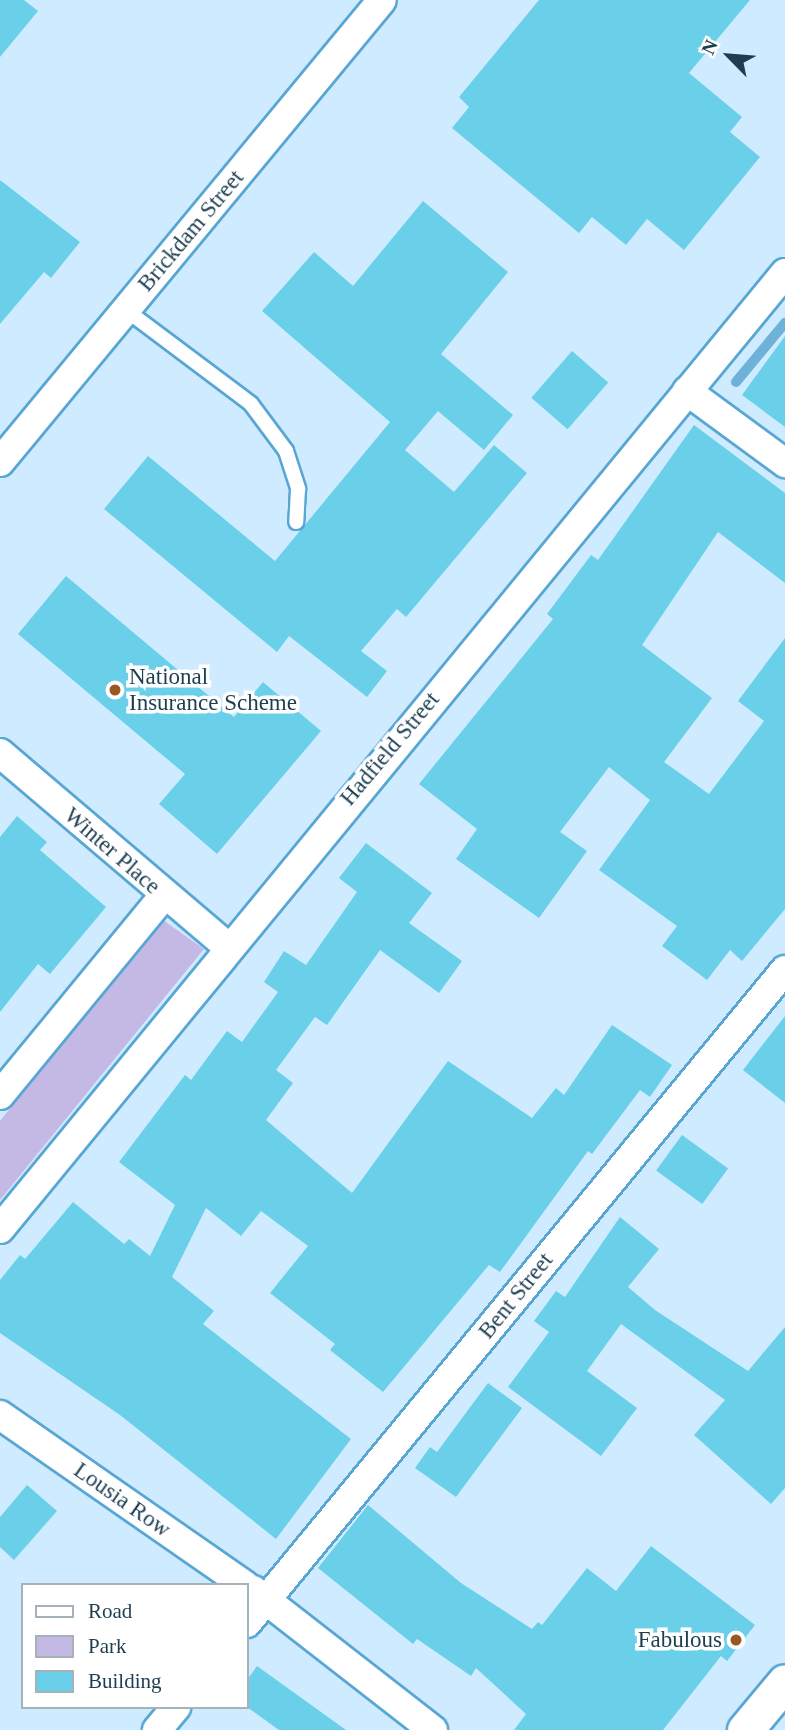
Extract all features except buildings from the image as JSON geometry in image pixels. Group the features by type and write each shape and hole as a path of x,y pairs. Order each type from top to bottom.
{"street":[{"name":"Brickdam Street","path":"0,463 382,0"},
{"name":"Hadfield Street","path":"0,1229 227,946 785,273"},
{"path":"687,391 785,463"},
{"name":"Winter Place","path":"0,753 227,946"},
{"path":"0,1095 164,895"},
{"name":"Bent Street","path":"248,1616 252,1590 785,970"},
{"name":"Lousia Row","path":"0,1415 242,1583"},
{"name":"Lousia Row","path":"252,1590 433,1730"},
{"path":"745,1730 785,1682"},
{"path":"157,1730 174,1709"}],"lane":[{"path":"126,310 251,404 286,451 298,489 296,522"}],"green space":[{"path":"163,920 204,949 0,1200 0,1121"}],"waterway":[{"path":"736,382 785,323"}],"place":[{"name":"National Insurance Scheme","path":"115,690"},
{"name":"Fabulous","path":"736,1640"}]}
